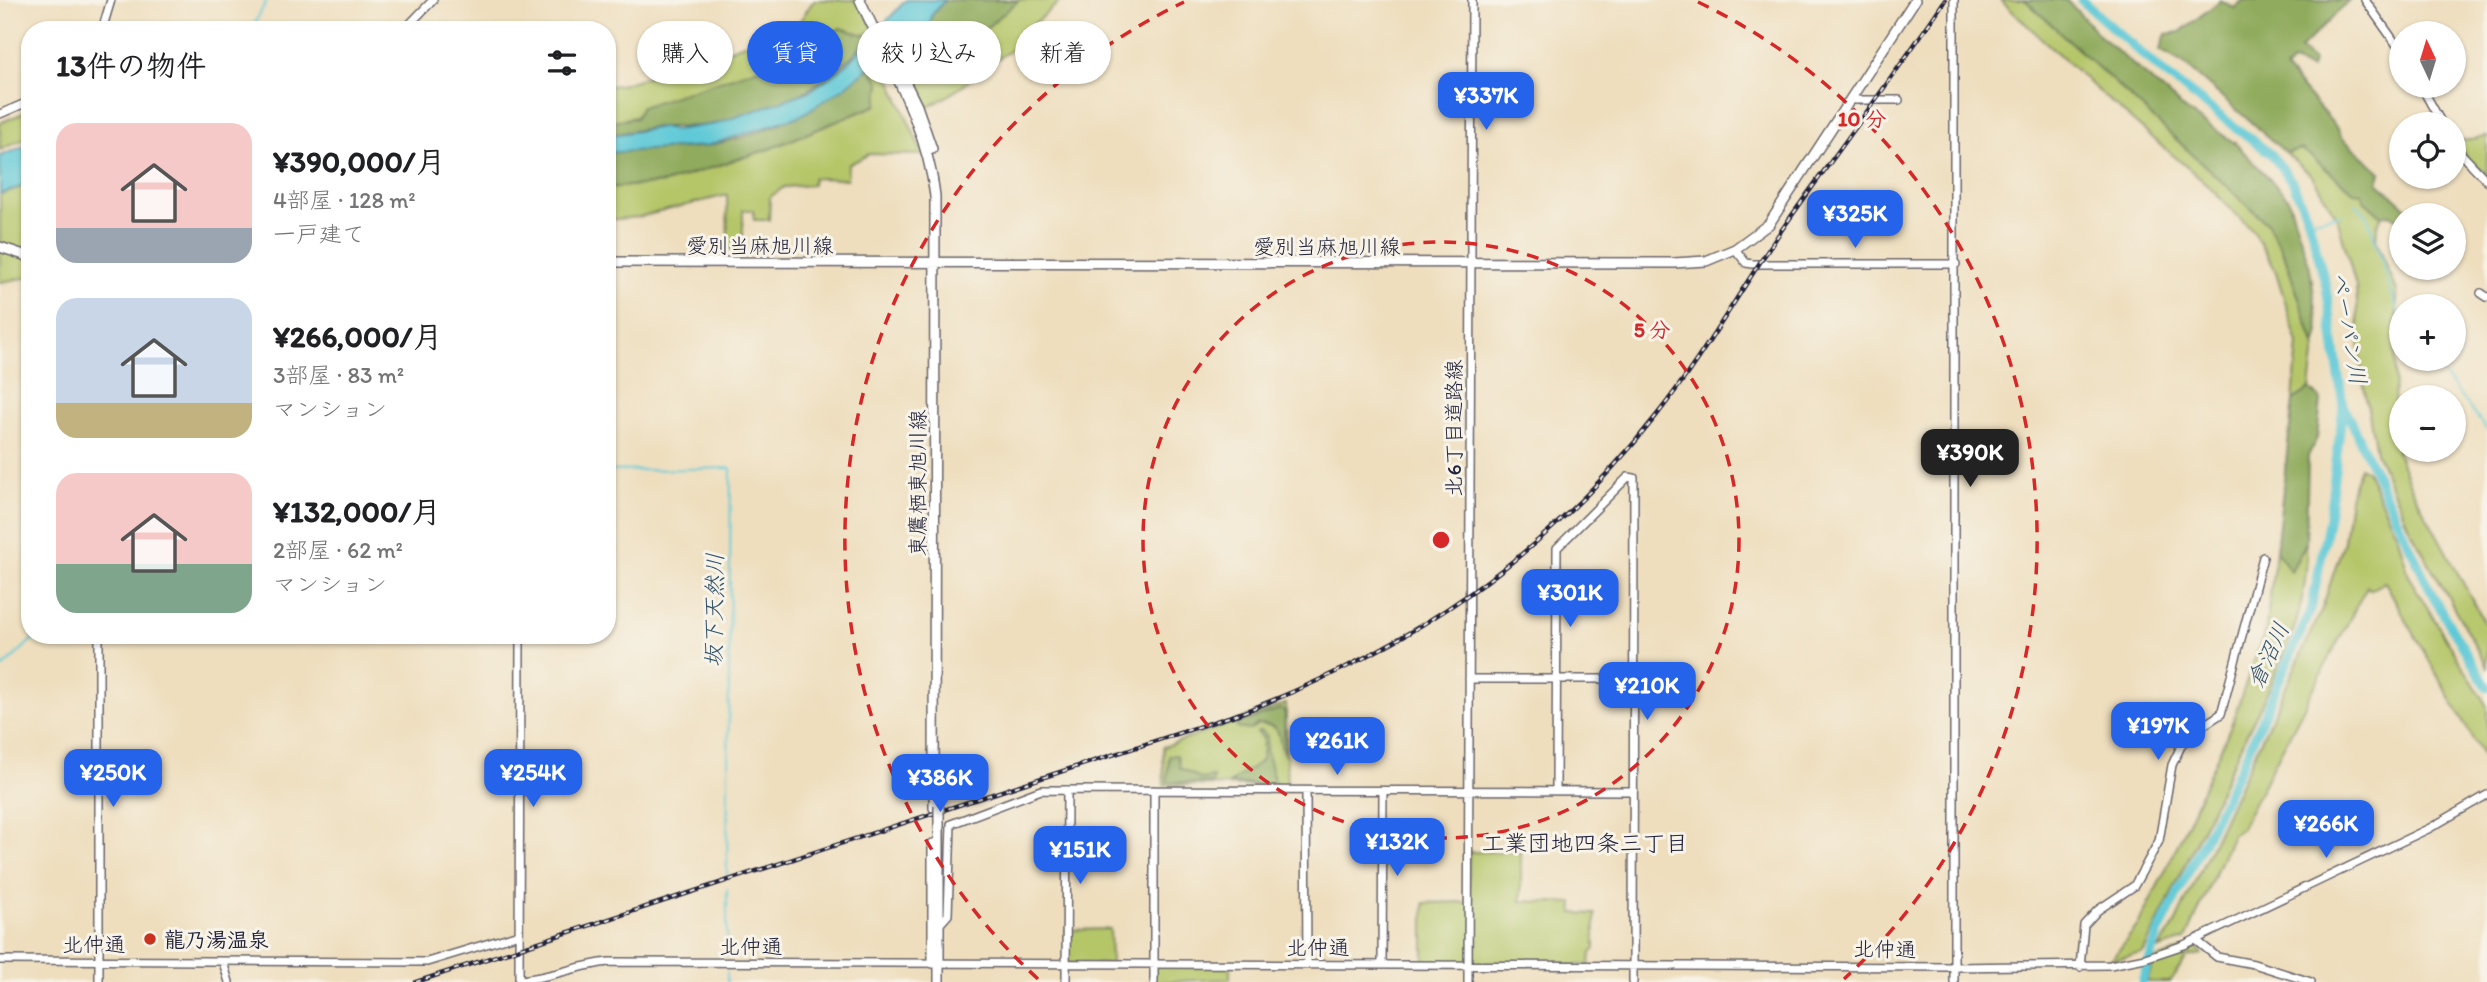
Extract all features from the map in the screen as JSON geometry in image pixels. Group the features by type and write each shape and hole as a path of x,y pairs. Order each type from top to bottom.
{"main road":[{"name":"東鷹栖東旭川線","path":"860,0 908,96"},
{"name":"東鷹栖東旭川線","path":"866,0 908,96 933,177 938,262 936,963 939,982"},
{"name":"愛別当麻旭川線","path":"616,262 1471,264 1706,261 1735,249 1769,224 1915,0"},
{"path":"0,247 21,254"},
{"name":"東鷹栖東旭川線","path":"933,982 940,924 936,812"}],"street":[{"path":"105,21 111,0"},
{"path":"413,21 433,0"},
{"name":"北6丁目道路線","path":"1468,982 1472,0"},
{"path":"1954,0 1954,982"},
{"path":"2365,0 2389,34"},
{"path":"1851,100 1899,100"},
{"path":"0,114 21,105"},
{"path":"2466,159 2487,181"},
{"path":"1735,249 1746,263 1753,264 1956,264"},
{"path":"1556,791 1557,548 1628,477 1634,478 1633,982"},
{"path":"2080,967 2084,925 2098,910 2134,886 2154,852 2159,841 2172,765 2182,744 2193,732 2221,715 2263,557"},
{"path":"99,644 99,982"},
{"path":"519,981 520,644"},
{"path":"1469,679 1633,679"},
{"path":"940,924 947,915 951,824 1041,790 1633,791"},
{"path":"1066,790 1066,982"},
{"path":"1153,982 1154,790"},
{"path":"1306,790 1307,964"},
{"path":"1382,965 1383,791"},
{"name":"北仲通","path":"519,981 540,978 570,967 609,962 1954,967 2080,967 2119,964 2196,940 2430,828 2487,795"},
{"name":"北仲通","path":"0,961 427,962 519,934"},
{"path":"2196,940 2217,957 2254,964 2311,982"},
{"path":"223,962 229,982"}],"green space":[{"path":"814,0 860,0 869,21 857,21 857,33 843,29 843,21 800,21"},
{"path":"945,0 1019,0 994,21 931,21 932,15"},
{"path":"1019,0 1062,0 1037,21 1015,21 1015,48 1001,57 1001,21 994,21"},
{"path":"2000,0 2025,0 2268,224 2285,256 2315,347 2310,389 2293,400 2298,344 2275,269 2254,232 2202,180 2105,97"},
{"path":"2025,0 2067,0 2101,37 2189,113 2235,143 2288,198 2310,268 2319,331 2315,347 2285,256 2268,224"},
{"path":"2221,0 2234,8 2243,0 2350,0 2300,49 2313,61 2311,69 2292,62 2285,69 2338,129 2342,138 2381,172 2378,182 2402,203 2389,203 2389,214 2382,216 2364,200 2362,193 2354,192 2302,149 2286,153 2183,63 2160,50 2166,34 2180,32"},
{"path":"843,29 857,33 857,52 843,64"},
{"path":"747,43 747,72 733,77 733,48"},
{"path":"747,72 747,84 817,84 783,103 739,119 616,134 616,121 636,118 641,107 711,84 733,84 733,77"},
{"path":"857,77 857,84 880,84 877,105 769,149 664,183 616,187 616,152 705,146 728,141 772,127 833,95"},
{"path":"637,80 637,84 711,84 642,107 636,117 616,120 616,85"},
{"path":"880,84 892,84 923,155 869,154 848,165 847,179 813,178 812,185 784,187 770,197 769,220 754,220 753,210 743,210 743,249 728,249 727,195 639,217 616,219 616,187 664,183 769,149 877,105"},
{"path":"912,84 964,84 948,96 923,109"},
{"path":"21,114 21,140 0,150 0,123"},
{"path":"2487,136 2487,175 2466,157 2466,140"},
{"path":"2302,149 2354,192 2362,192 2364,200 2382,216 2377,226 2376,239 2389,271 2389,280 2393,280 2397,291 2397,294 2389,294 2389,371 2395,371 2395,385 2389,385 2389,462 2401,462 2411,487 2487,627 2487,667 2409,527 2376,452 2361,370 2356,286 2337,217 2312,176 2286,153"},
{"path":"21,187 21,278 0,282 0,194"},
{"path":"2310,389 2321,400 2317,438 2308,456 2306,543 2291,571 2276,551 2293,400"},
{"path":"2360,467 2367,471 2398,537 2410,579 2487,706 2487,764 2385,582 2370,590 2367,586 2241,828 2232,835 2186,939 2158,950 2175,924 2321,612 2344,541 2351,491"},
{"path":"2306,543 2302,599 2274,678 2143,953 2111,960 2138,925 2174,853 2230,728 2266,627 2276,551 2291,570"},
{"path":"1286,704 1287,786 1164,785 1163,747"},
{"path":"1281,709 1285,712 1284,754 1279,733 1273,727 1258,724 1250,730 1237,728 1236,724"},
{"path":"1261,730 1267,736 1266,750 1275,784 1229,784 1262,760 1263,738 1257,732"},
{"path":"1177,755 1180,768 1202,779 1213,777 1213,783 1167,782 1169,756"},
{"path":"1469,852 1521,852 1521,901 1573,903 1573,913 1595,914 1595,949 1591,953 1590,965 1424,965 1424,903 1468,902"},
{"path":"1110,929 1111,964 1066,964 1066,930"},
{"path":"2195,945 2202,954 2187,957 2170,982 2147,982 2154,960"},
{"path":"1154,964 1230,964 1230,979 1154,982"}],"water":[{"path":"906,0 945,0 932,15 931,21 887,21"},
{"path":"857,53 857,78 800,116 706,146 616,152 616,135 662,127 674,130 716,124 810,91 820,84 843,84 843,67"},
{"path":"21,148 21,187 0,194 0,156"}],"waterway":[{"path":"256,21 267,0"},
{"name":"ペーパン川","path":"2081,0 2165,74 2271,154 2293,183 2309,221 2326,286 2343,405 2436,602 2487,687"},
{"path":"2356,204 2367,215 2392,294"},
{"path":"2309,221 2341,214"},
{"path":"2440,371 2487,430"},
{"name":"倉沼川","path":"2142,982 2158,934 2241,766 2311,610 2329,517 2343,407"},
{"name":"坂下天然川","path":"616,471 731,468 727,876"},
{"name":"坂下天然川","path":"0,670 27,644"},
{"name":"坂下天然川","path":"727,889 727,957"},
{"name":"坂下天然川","path":"727,972 727,982"}],"railway":[{"path":"416,982 1241,713 1361,660 1470,594 1568,513 1613,467 1656,416 1690,370 1783,228 1945,0"}],"place":[{"name":"龍乃湯温泉","path":"150,939"}],"district":[{"name":"工業団地四条三丁目","path":"1585,843"}]}
